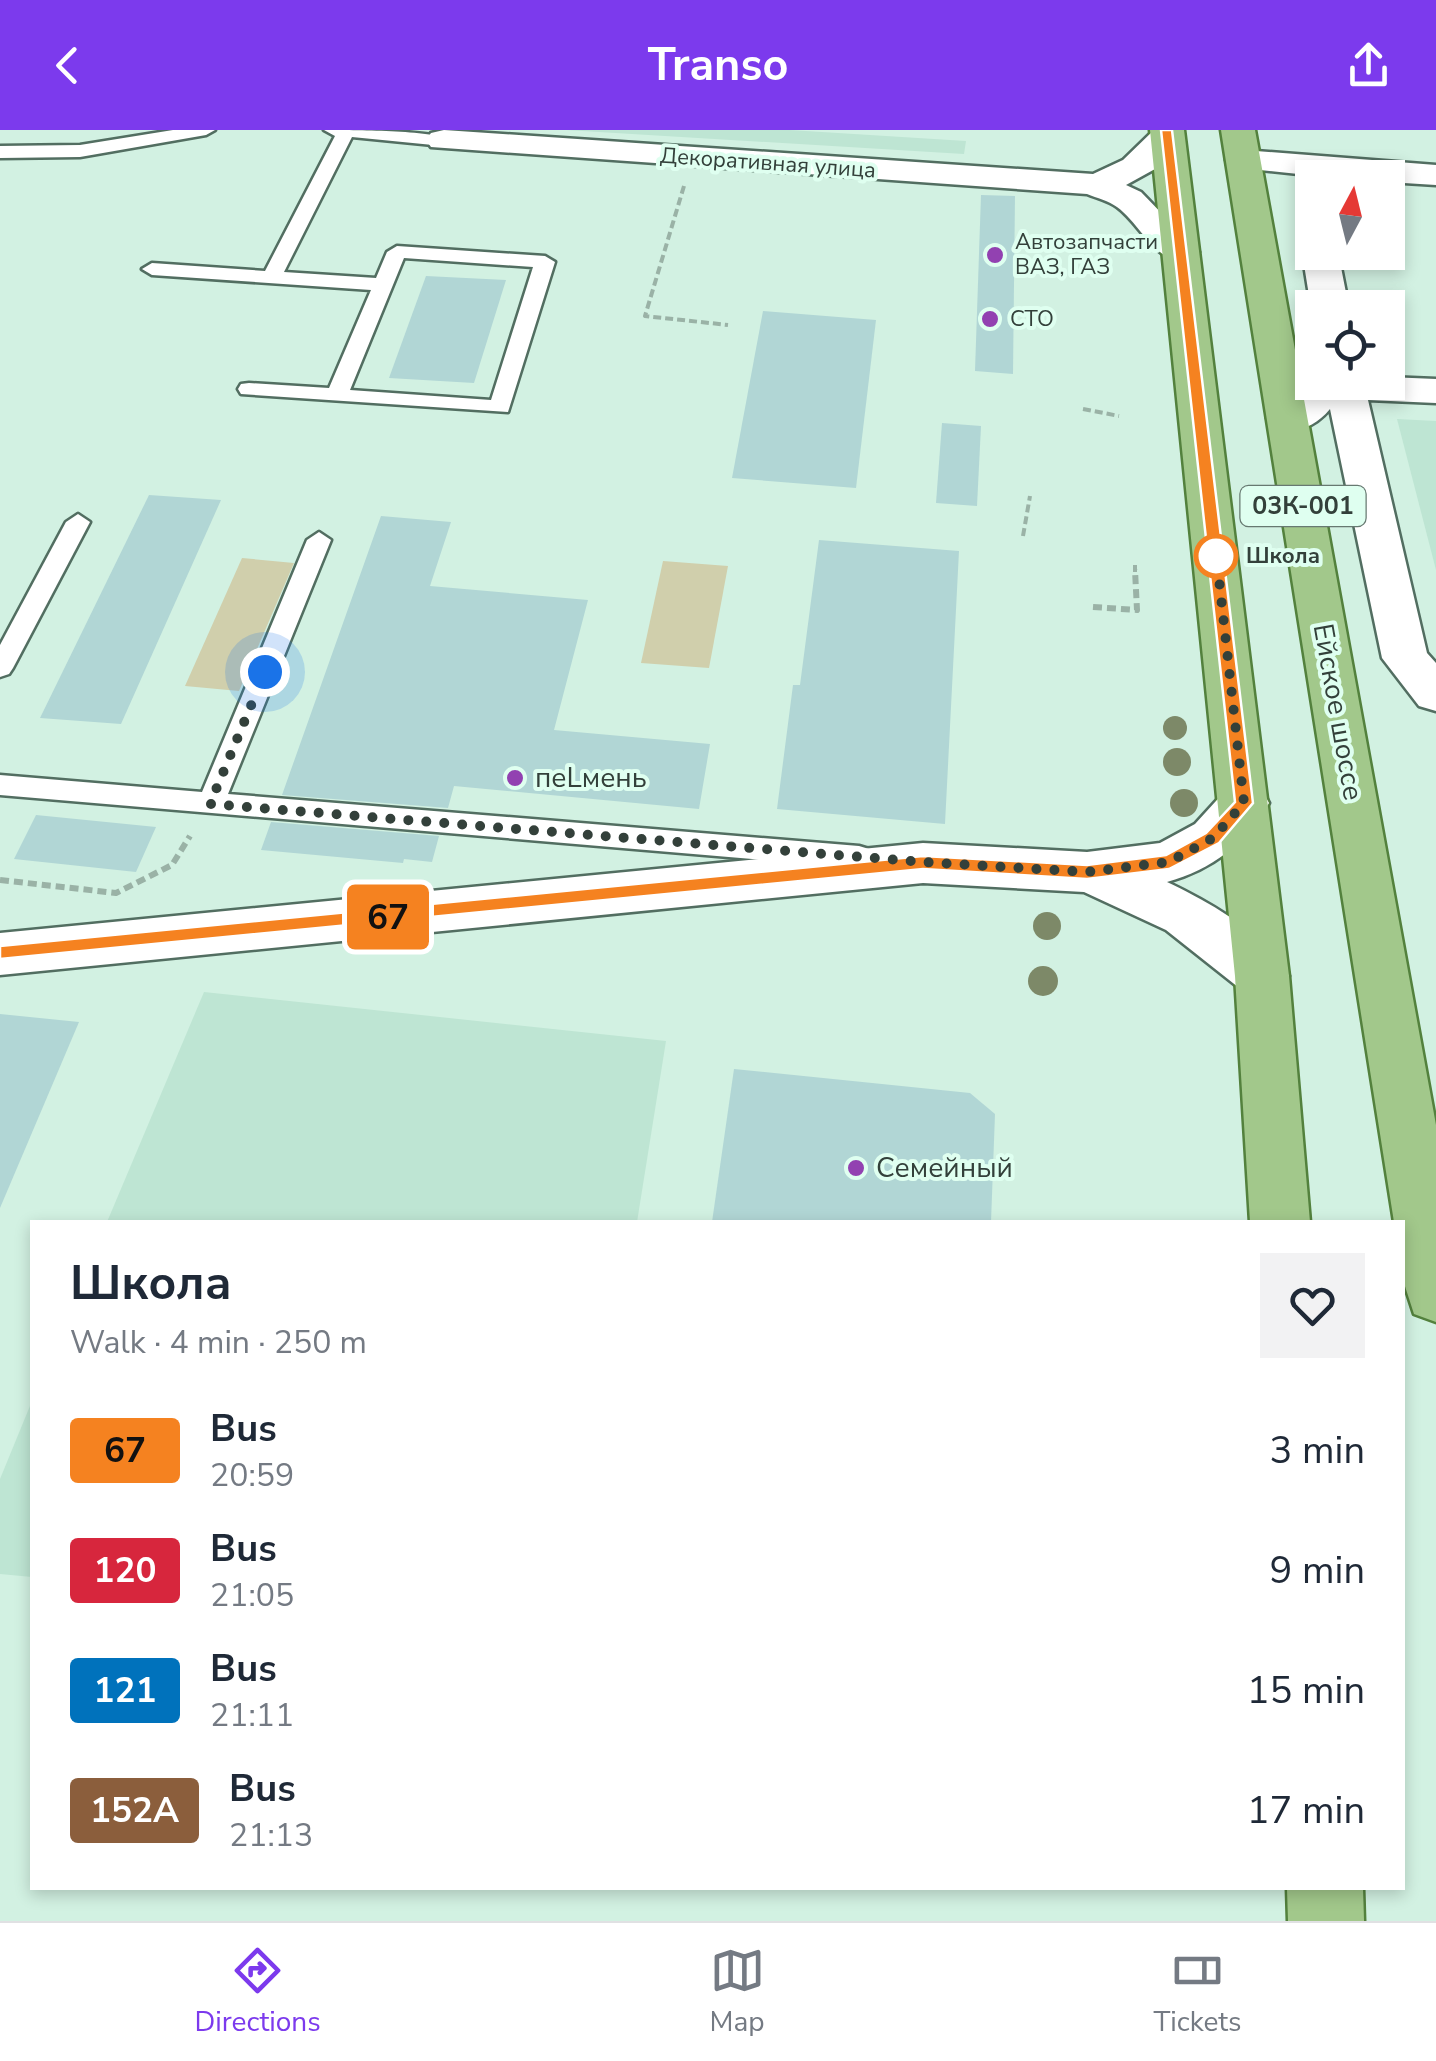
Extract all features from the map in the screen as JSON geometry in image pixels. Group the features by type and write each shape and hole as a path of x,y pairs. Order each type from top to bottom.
{"main road":[{"name":"03К-001","path":"1167,133 1262,976 1280,1220"},
{"name":"Ейское шоссе","path":"1241,145 1275,344 1295,362"},
{"name":"Ейское шоссе","path":"1326,400 1436,1294"},
{"path":"1324,1890 1326,1921"}],"street":[{"name":"Декоративная улица","path":"1093,184 1136,170 1167,133"},
{"name":"Декоративная улица","path":"443,140 1093,184 1128,199 1181,252"},
{"path":"1241,145 1295,160"},
{"path":"1405,172 1436,175"},
{"path":"1405,390 1436,391"},
{"path":"1328,400 1404,658 1436,694"},
{"path":"0,954 923,862 1087,872 1169,862 1213,838 1244,803"},
{"path":"1087,872 1142,890 1200,922 1262,976"}],"lane":[{"path":"0,152 80,151 206,130"},
{"path":"333,130 443,140"},
{"path":"272,276 346,131"},
{"path":"249,389 337,396 500,407 545,262 397,252 337,396"},
{"path":"152,269 383,285"},
{"path":"0,668 78,522"},
{"path":"210,804 320,540"},
{"path":"0,785 923,862"}],"path":[{"path":"693,158 645,316 728,325"},
{"path":"1083,408 1119,416"},
{"path":"1023,536 1030,496"},
{"path":"1093,607 1138,610 1134,565"},
{"path":"0,880 116,893 172,865 210,804"}],"shaded area":[{"path":"566,130 790,130 966,141 964,154"},
{"path":"1397,419 1436,421 1436,570"},
{"path":"242,558 294,563 239,691 185,686"},
{"path":"663,561 728,566 709,668 641,663"},
{"path":"204,992 666,1041 637,1220 108,1220"},
{"path":"30,1406 30,1577 0,1574 0,1479"}],"building":[{"path":"981,195 1015,196 1013,374 975,371"},
{"path":"426,276 506,280 474,383 389,378"},
{"path":"763,311 876,320 856,488 732,478"},
{"path":"942,423 981,426 977,506 936,503"},
{"path":"149,495 221,500 121,724 40,718"},
{"path":"381,516 451,522 430,586 588,600 554,730 710,744 699,809 454,786 448,808 282,795"},
{"path":"819,540 959,551 945,824 777,809 793,685 800,685"},
{"path":"36,815 156,827 136,872 14,859"},
{"path":"271,822 439,836 432,862 404,859 403,863 261,850"},
{"path":"0,1014 79,1022 0,1208"},
{"name":"Семейный","path":"734,1069 970,1093 995,1114 991,1220 712,1220"}],"bus line":[{"name":"67","path":"0,954 783,879 923,862 1087,872 1169,862 1213,838 1244,803 1166,130"}],"place":[{"name":"Автозапчасти ВАЗ, ГАЗ","path":"995,255"},
{"name":"СТО","path":"990,319"},
{"name":"Школа","path":"1216,556"},
{"name":"пеLмень","path":"515,778"},
{"name":"Семейный","path":"856,1168"}],"route":[{"path":"265,672 210,804 923,862 1087,872 1114,869 1169,862 1213,838 1244,803 1216,552 1216,556"}]}
